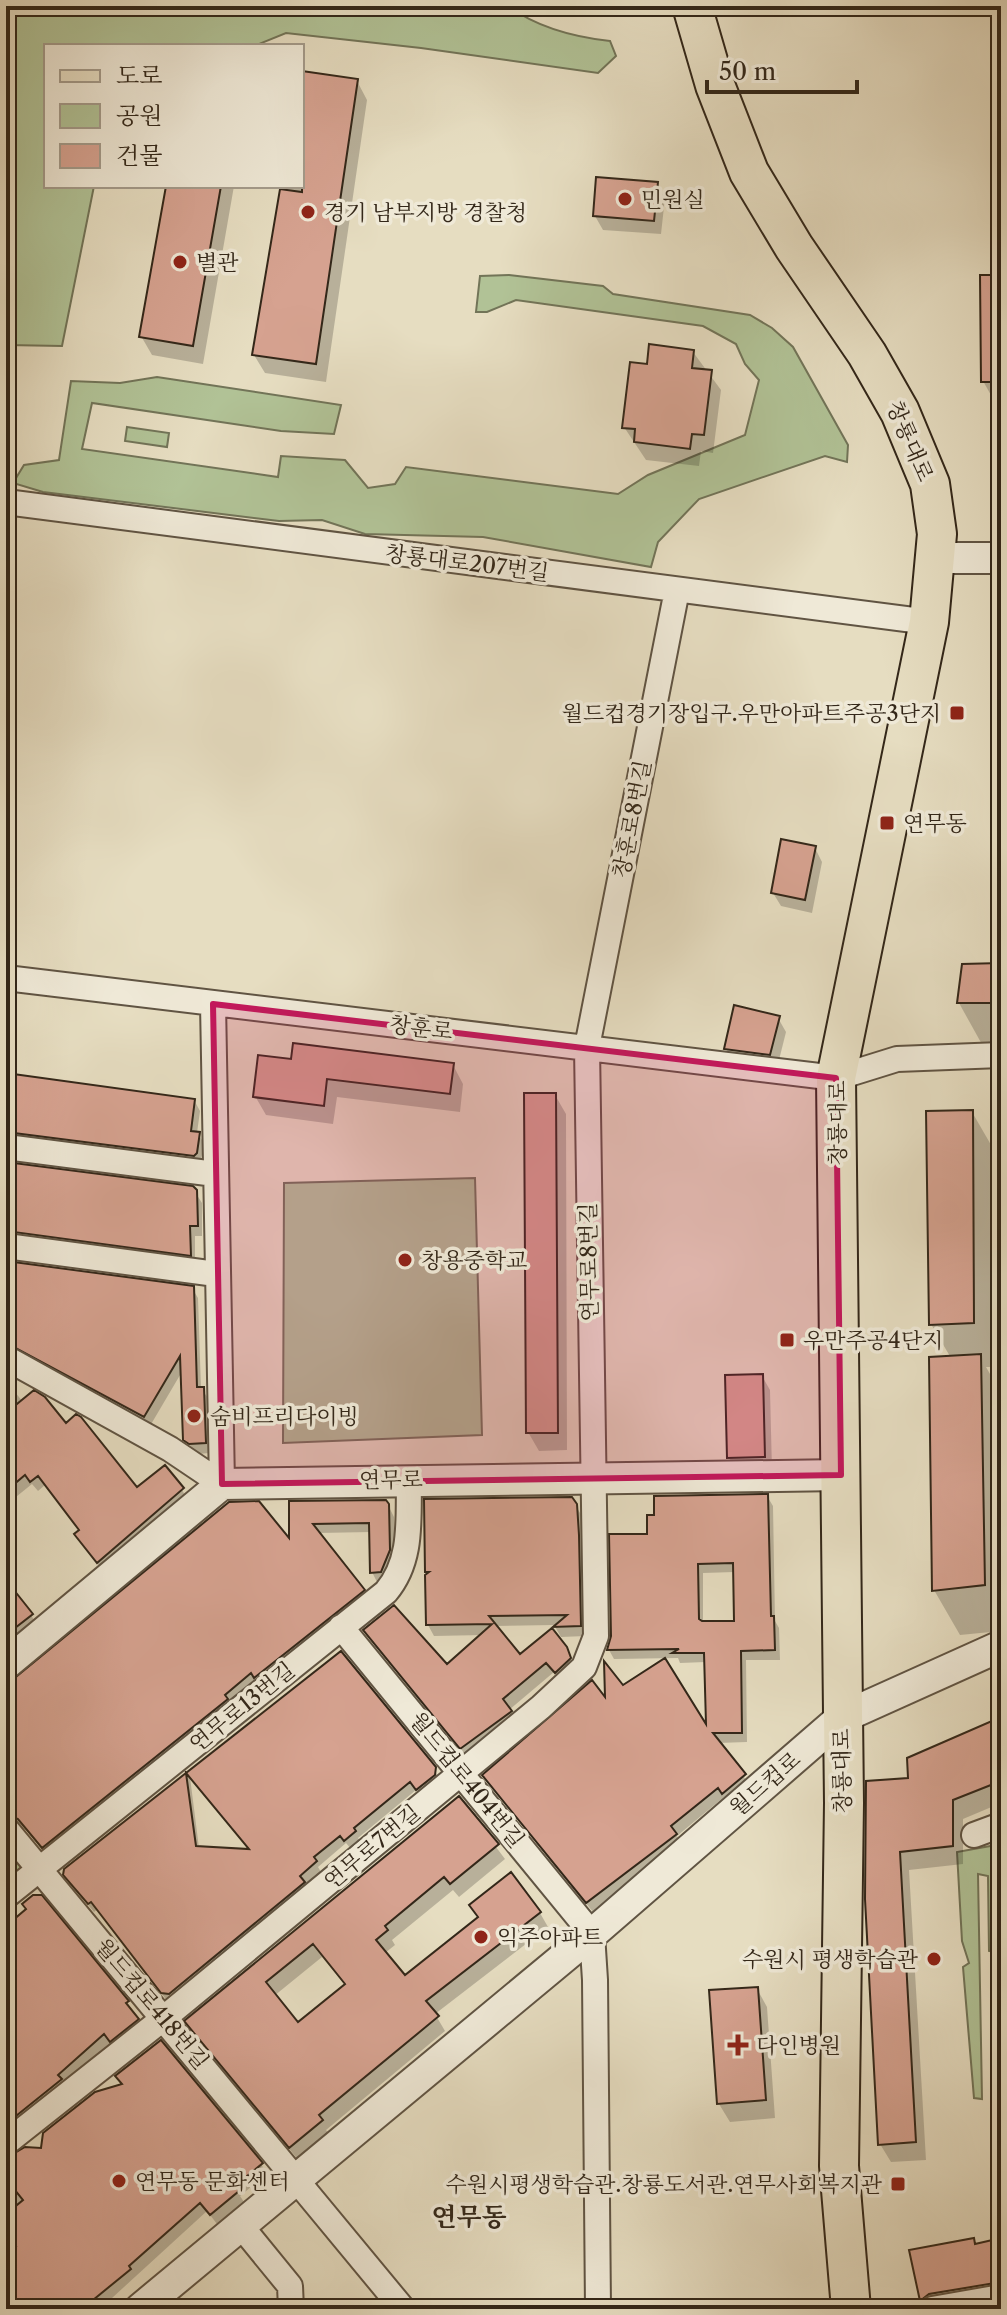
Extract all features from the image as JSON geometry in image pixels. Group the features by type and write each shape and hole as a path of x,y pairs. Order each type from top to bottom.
{"main road":[{"name":"창룡대로","path":"692,6 715,85 749,172 794,247 867,354 921,457 935,512 937,558 929,622 836,1078 844,1803 839,2166 851,2309"}],"street":[{"name":"창룡대로207번길","path":"6,502 929,622"},
{"path":"937,558 1001,558"},
{"name":"창훈로8번길","path":"587,1047 677,590"},
{"name":"창훈로","path":"6,978 836,1078"},
{"path":"213,1004 222,1484"},
{"name":"연무로8번길","path":"587,1047 592,1477"},
{"path":"836,1078 897,1059 1001,1055"},
{"path":"6,1147 215,1174"},
{"path":"6,1246 216,1274"},
{"path":"6,1358 170,1449 222,1484"},
{"name":"연무로","path":"222,1484 841,1475"},
{"name":"연무로7번길","path":"6,2143 164,2018 461,1773 584,1667 596,1636 592,1477"},
{"name":"연무로13번길","path":"6,1896 386,1592 400,1576 407,1552 409,1480"},
{"path":"6,1664 222,1484"},
{"name":"월드컵로404번길","path":"341,1627 592,1934"},
{"name":"월드컵로","path":"140,2309 592,1934 841,1718 1001,1646"},
{"path":"974,1835 1001,1825"},
{"name":"월드컵로418번길","path":"6,1829 298,2179"},
{"path":"592,1934 598,2309"},
{"path":"298,2179 403,2309"},
{"path":"241,2226 290,2286 291,2309"},
{"path":"932,2309 1001,2297"}],"highlighted area":[{"path":"213,1004 836,1078 841,1475 222,1484"}],"green space":[{"path":"6,6 508,6 557,30 610,41 616,56 598,73 286,33 259,44 44,44 44,188 94,188 62,346 7,345"},
{"path":"509,275 603,286 613,294 750,315 772,328 793,347 848,445 847,462 825,456 699,499 658,542 651,567 483,537 365,534 322,520 279,521 43,492 13,483 24,465 59,460 71,381 120,383 157,377 341,405 334,434 281,431 92,403 82,449 278,477 281,456 345,460 368,488 395,484 406,467 618,494 648,475 745,435 759,380 745,364 736,344 703,326 516,300 487,312 476,312 480,276"},
{"path":"127,427 169,433 167,447 125,441"},
{"path":"475,1178 482,1435 283,1443 284,1183"},
{"path":"6,1844 27,1871 6,1889"},
{"path":"996,1845 996,1868 1001,1869 1001,1926 995,1952 989,1951 988,1876 978,1874 982,2099 974,2098 963,1967 969,1963 962,1941 957,1852"},
{"path":"996,1962 1001,1987 1001,2046 995,2033 991,1963"}],"building":[{"name":"경기 남부지방 경찰청","path":"304,71 358,79 316,364 252,355 280,189 302,192"},
{"name":"민원실","path":"596,177 658,182 654,221 593,216"},
{"name":"별관","path":"166,188 221,188 193,346 139,337"},
{"path":"980,275 1001,275 1001,382 981,382"},
{"path":"649,344 694,350 692,368 712,370 704,435 692,434 690,449 634,442 635,429 622,428 630,362 647,364"},
{"path":"781,839 816,846 805,900 771,893"},
{"path":"1001,963 1001,1003 957,1003 962,964"},
{"path":"734,1005 780,1016 770,1055 724,1049"},
{"path":"293,1043 454,1063 450,1094 327,1079 324,1106 253,1097 258,1055 291,1059"},
{"path":"6,1073 195,1099 191,1131 200,1132 197,1153 194,1156 6,1132"},
{"path":"524,1093 556,1093 558,1433 526,1433"},
{"path":"973,1110 974,1323 929,1325 926,1111"},
{"path":"6,1162 193,1186 197,1190 198,1226 190,1226 191,1256 6,1231"},
{"path":"6,1261 194,1286 197,1387 204,1387 206,1443 189,1444 183,1440 180,1356 144,1417 6,1343"},
{"path":"981,1354 985,1585 932,1591 929,1357"},
{"path":"763,1374 765,1457 727,1458 725,1375"},
{"path":"34,1390 45,1397 66,1423 76,1414 81,1417 137,1487 165,1465 184,1488 97,1563 74,1534 79,1530 38,1476 30,1482 25,1475 6,1491 6,1413"},
{"path":"768,1494 771,1616 774,1616 775,1650 741,1651 742,1733 713,1733 746,1774 722,1794 718,1788 671,1826 677,1834 586,1903 482,1775 592,1680 605,1697 604,1661 623,1685 665,1658 706,1724 704,1653 672,1653 679,1649 607,1650 611,1636 609,1534 647,1534 647,1515 654,1515 654,1496","holes":["733,1563 734,1621 699,1619 698,1564"]},
{"path":"572,1497 577,1504 581,1626 553,1627 567,1615 489,1616 520,1654 552,1628 567,1647 571,1658 555,1673 546,1663 503,1699 512,1711 460,1749 363,1630 394,1605 447,1664 492,1624 426,1625 425,1575 429,1572 425,1572 424,1499"},
{"path":"386,1500 389,1504 390,1550 381,1572 370,1573 369,1523 313,1524 365,1590 254,1678 251,1673 225,1695 228,1699 42,1848 18,1819 6,1814 6,1685 229,1502 259,1501 289,1538 289,1501"},
{"path":"6,1580 33,1614 6,1635"},
{"path":"341,1651 436,1767 435,1775 416,1790 410,1782 354,1828 356,1831 344,1841 340,1836 314,1857 317,1861 300,1876 305,1882 169,1994 161,1993 91,1902 88,1904 63,1875 64,1869","holes":["186,1773 249,1849 196,1846"]},
{"path":"1001,1717 1001,1781 953,1800 953,1846 900,1852 916,2142 878,2145 865,1899 866,1781 908,1778 907,1758"},
{"path":"459,1796 499,1844 450,1884 444,1877 385,1926 388,1930 376,1940 405,1975 478,1917 469,1905 511,1872 541,1912 426,2001 439,2016 319,2115 323,2120 289,2148 184,2021","holes":["313,1944 345,1984 298,2022 266,1982"]},
{"path":"33,1895 42,1895 129,2001 126,2003 139,2019 110,2042 104,2034 58,2075 62,2079 6,2124 6,1926 26,1909 22,1904"},
{"name":"다인병원","path":"758,1987 766,2100 717,2104 709,1990"},
{"path":"161,2040 263,2163 235,2186 239,2191 210,2215 200,2203 129,2266 131,2269 82,2309 6,2309 6,2254 16,2246 6,2234 6,2214 23,2200 6,2179 6,2158 25,2147 41,2148 43,2133 95,2092 122,2084 115,2076"},
{"path":"974,2238 975,2244 1001,2238 1001,2282 929,2294 920,2301 909,2250"}],"place":[{"name":"민원실","path":"625,199"},
{"name":"경기 남부지방 경찰청","path":"308,212"},
{"name":"별관","path":"180,262"},
{"name":"월드컵경기장입구.우만아파트주공3단지","path":"957,713"},
{"name":"연무동","path":"887,823"},
{"name":"창용중학교","path":"405,1260"},
{"name":"우만주공4단지","path":"787,1340"},
{"name":"숨비프리다이빙","path":"194,1416"},
{"name":"익주아파트","path":"481,1937"},
{"name":"수원시 평생학습관","path":"934,1959"},
{"name":"다인병원","path":"738,2045"},
{"name":"연무동 문화센터","path":"119,2181"},
{"name":"수원시평생학습관.창룡도서관.연무사회복지관","path":"898,2184"}],"district":[{"name":"연무동","path":"469,2217"}]}
